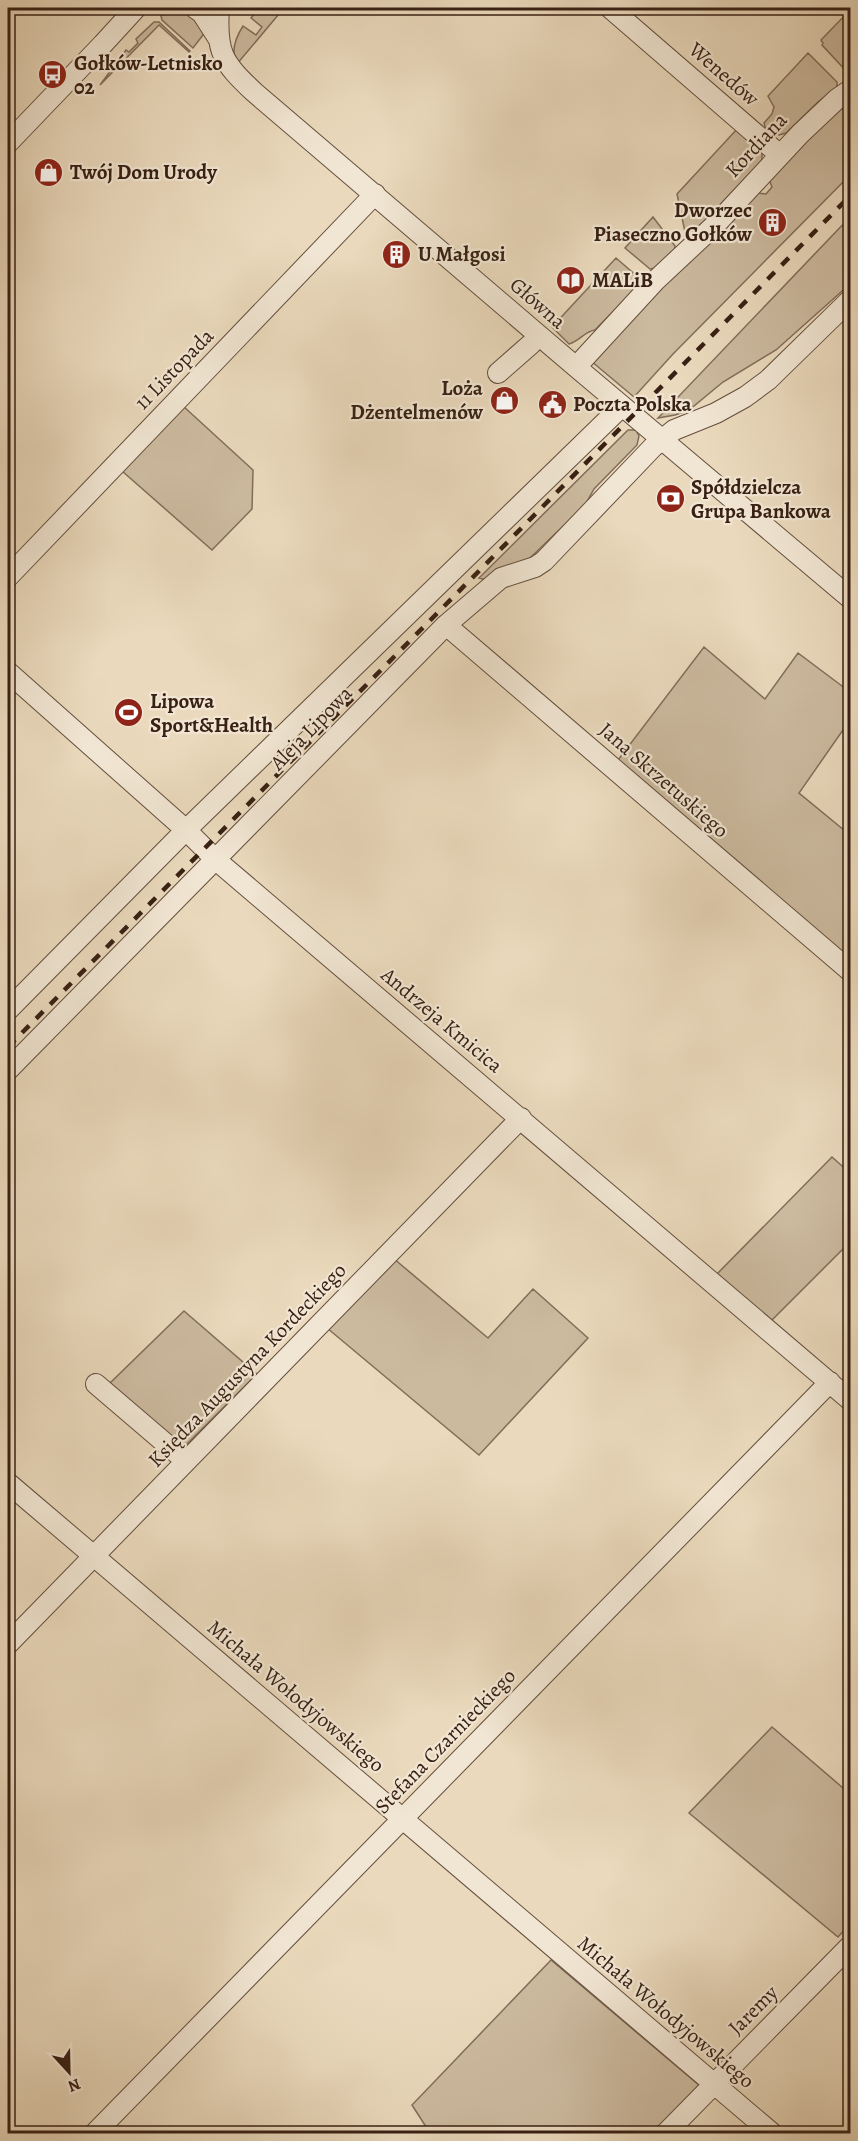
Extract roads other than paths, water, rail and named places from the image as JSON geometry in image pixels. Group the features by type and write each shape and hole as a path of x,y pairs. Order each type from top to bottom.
{"street":[{"path":"103,44 123,8"},
{"path":"8,143 136,8"},
{"path":"195,8 218,33"},
{"name":"Główna","path":"210,8 222,54 235,74 576,367 850,598"},
{"name":"Główna","path":"218,33 219,8"},
{"name":"Wenedów","path":"610,8 780,155"},
{"name":"Kordiana","path":"576,367 656,281 718,222 821,113 850,90"},
{"name":"11 Listopada","path":"8,577 375,194"},
{"name":"Aleja Lipowa","path":"8,1070 446,625 501,578 534,567 544,561 662,439 686,424 716,413 745,397 768,380 850,300"},
{"path":"498,374 531,344"},
{"name":"Aleja Lipowa","path":"8,1010 186,830 622,406"},
{"name":"Jana Skrzetuskiego","path":"446,625 850,972"},
{"name":"Andrzeja Kmicica","path":"8,672 186,830 216,860 850,1400"},
{"name":"Księdza Augustyna Kordeckiego","path":"8,1644 521,1118"},
{"name":"Stefana Czarnieckiego","path":"94,2133 830,1382"},
{"path":"96,1384 186,1461"},
{"name":"Michała Wołodyjowskiego","path":"8,1483 773,2133"},
{"name":"Jaremy","path":"665,2133 850,1946"}],"railway":[{"path":"8,1047 850,196"}],"place":[{"name":"Gołków-Letnisko 02","path":"53,75"},
{"name":"Twój Dom Urody","path":"49,172"},
{"name":"Dworzec Piaseczno Gołków","path":"773,222"},
{"name":"U Małgosi","path":"397,254"},
{"name":"MALiB","path":"571,280"},
{"name":"Loża Dżentelmenów","path":"504,400"},
{"name":"Poczta Polska","path":"552,404"},
{"name":"Spółdzielcza Grupa Bankowa","path":"670,499"},
{"name":"Lipowa Sport&Health","path":"129,713"}]}
